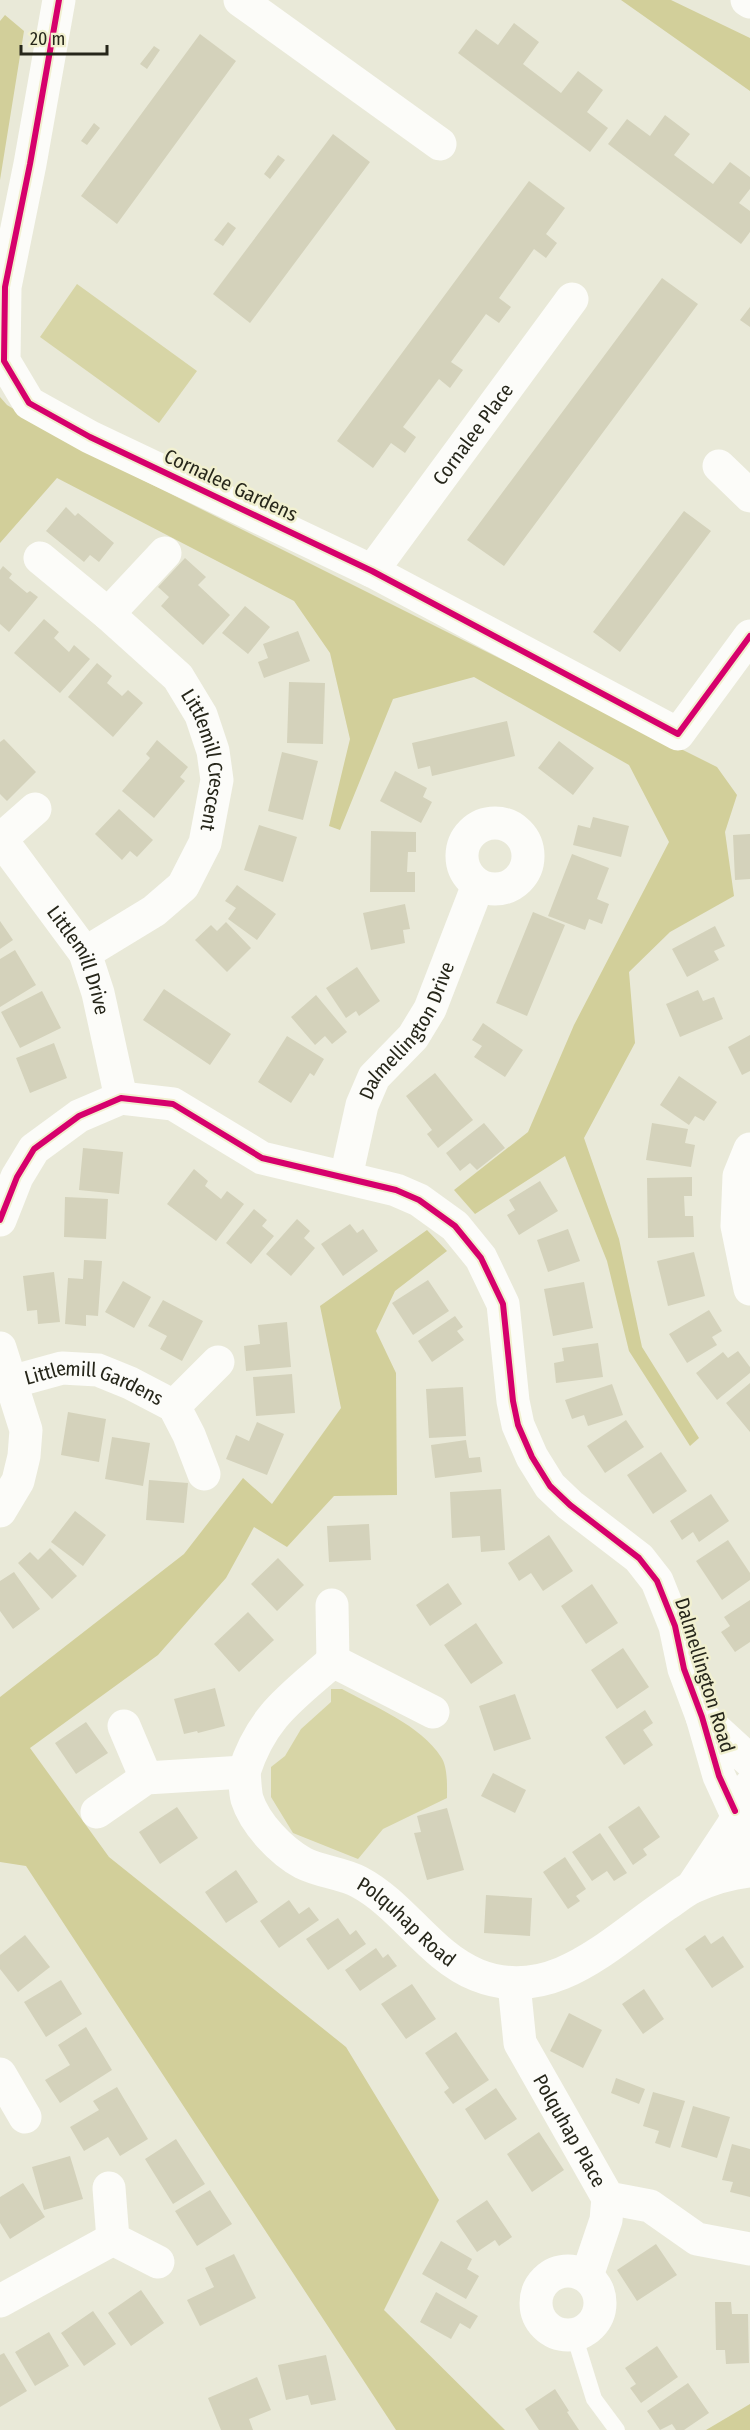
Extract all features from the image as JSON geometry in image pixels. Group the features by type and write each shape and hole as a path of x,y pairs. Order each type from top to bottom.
{"street":[{"name":"Cornalee Gardens","path":"59,0 30,164 5,287 4,361 29,403 90,437 372,571 678,734 750,636"},
{"path":"240,0 440,144"},
{"name":"Cornalee Place","path":"372,571 572,299"},
{"path":"719,466 750,496"},
{"path":"108,614 165,553"},
{"name":"Littlemill Crescent","path":"40,558 108,614 178,677 201,715 213,750 217,780 205,843 183,886 154,911 85,953"},
{"name":"Littlemill Drive","path":"34,808 1,838 85,953 98,993 121,1098"},
{"name":"Dalmellington Drive","path":"346,1177 362,1105 374,1077 412,1037 430,1009 478,885"},
{"name":"Dalmellington Road","path":"0,1220 17,1178 34,1149 79,1116 121,1098 173,1104 262,1158 396,1190 419,1200 455,1226 481,1258 502,1304 513,1401 518,1425 532,1457 550,1486 570,1505 639,1558 657,1581 675,1626 684,1669 702,1718 719,1776 740,1806 735,1833 744,1853 750,1857"},
{"path":"750,1149 739,1176 737,1226 750,1289"},
{"path":"0,1348 26,1431 24,1456 18,1481 0,1511"},
{"name":"Littlemill Gardens","path":"174,1406 218,1362"},
{"name":"Littlemill Gardens","path":"10,1382 62,1368 98,1370 174,1406 189,1435 204,1474"},
{"path":"97,1812 146,1778 244,1772 252,1746 268,1720 333,1660 332,1605"},
{"path":"333,1660 433,1712"},
{"name":"Dalmellington Road","path":"702,1718 750,1761"},
{"path":"124,1726 146,1778"},
{"name":"Polquhap Road","path":"244,1772 248,1800 264,1830 280,1846 304,1863 358,1882 374,1891 451,1961 477,1975 514,1984 541,1982 574,1969 692,1887 750,1870"},
{"name":"Polquhap Road","path":"692,1887 740,1806"},
{"name":"Polquhap Place","path":"514,1984 520,2043 608,2198 650,2206 697,2239 750,2249"},
{"path":"0,2074 25,2117"},
{"path":"109,2188 113,2239"},
{"path":"587,2276 606,2220 608,2198"},
{"path":"113,2239 158,2262"},
{"path":"0,2301 113,2239"},
{"path":"570,2270 587,2276 598,2290 601,2306 595,2322 581,2333 564,2336 548,2330 538,2317 535,2300 541,2284 554,2273 570,2270"}],"lane":[{"path":"574,2334 594,2398 617,2430"}],"shaded area":[{"path":"621,0 671,0 750,38 750,91"},
{"path":"5,15 24,31 0,180 0,21"},
{"path":"77,284 197,371 159,423 40,337"},
{"path":"0,397 7,405 79,448 717,767 737,795 725,832 734,896 670,932 629,972 635,1043 584,1138 619,1239 642,1347 699,1438 690,1446 629,1351 607,1261 565,1156 475,1214 454,1190 528,1132 574,1025 669,842 629,765 474,677 393,699 340,830 329,826 350,739 330,653 294,601 57,478 0,543"},
{"path":"427,1230 447,1251 395,1291 376,1331 396,1373 397,1495 334,1496 287,1547 254,1527 226,1578 158,1655 30,1748 109,1857 346,2047 439,2200 384,2310 505,2430 396,2430 26,1866 0,1862 0,1697 184,1554 243,1478 272,1504 341,1408 320,1306"},
{"path":"331,1689 342,1689 410,1726 433,1746 441,1757 446,1771 447,1798 383,1829 358,1859 293,1833 271,1797 271,1767 285,1756 301,1729 331,1702"},
{"path":"750,2404 750,2430 706,2430"}],"building":[{"path":"514,23 539,42 523,64 561,93 578,71 603,90 587,112 608,128 590,152 458,53 476,29 498,45"},
{"path":"200,34 236,61 117,224 81,196"},
{"path":"154,46 160,50 147,69 140,64"},
{"path":"665,115 690,134 674,155 713,184 730,162 750,177 750,189 739,203 750,211 750,232 741,244 608,144 627,119 650,136"},
{"path":"94,123 100,128 87,145 81,141"},
{"path":"333,134 370,162 250,323 213,294"},
{"path":"278,155 285,160 270,179 264,174"},
{"path":"529,181 565,208 546,234 557,243 546,258 534,249 499,298 511,307 499,323 486,314 451,362 463,370 450,388 439,379 403,427 416,437 405,453 391,443 373,468 337,441"},
{"path":"228,222 236,228 223,246 214,240"},
{"path":"662,278 698,304 504,566 467,540"},
{"path":"750,307 750,327 740,320"},
{"path":"66,507 75,516 78,513 114,543 99,562 90,555 84,562 46,531"},
{"path":"684,511 711,531 620,652 593,632"},
{"path":"185,558 206,577 198,585 230,615 203,645 161,606 169,597 158,587"},
{"path":"3,566 12,574 9,578 27,593 30,591 38,597 9,632 0,624 0,570"},
{"path":"245,606 270,627 248,654 222,633"},
{"path":"44,619 59,632 54,638 69,652 74,645 90,659 60,693 14,653"},
{"path":"298,631 310,661 264,678 258,662 268,658 263,644"},
{"path":"97,663 112,676 107,683 122,696 128,690 143,703 113,737 68,697"},
{"path":"289,682 325,683 323,744 287,743"},
{"path":"507,721 515,756 432,776 430,766 418,769 412,743"},
{"path":"4,739 36,772 7,801 0,794 0,742"},
{"path":"157,740 188,767 180,777 185,781 154,818 122,791 150,758 146,754"},
{"path":"559,741 594,768 573,795 538,768"},
{"path":"282,752 318,761 303,820 268,811"},
{"path":"395,771 427,788 423,797 432,802 421,823 380,801"},
{"path":"119,809 153,840 137,857 130,851 122,860 95,834"},
{"path":"593,817 629,826 621,857 573,845 578,825 590,828"},
{"path":"259,825 297,837 283,882 244,870"},
{"path":"371,831 416,832 416,852 408,852 407,872 415,872 415,892 370,892"},
{"path":"750,834 750,879 735,880 733,835"},
{"path":"572,854 609,868 597,899 609,904 602,924 589,919 585,930 548,916"},
{"path":"237,885 276,914 257,940 228,919 236,908 225,901"},
{"path":"405,904 410,929 403,930 405,943 371,950 363,913"},
{"path":"533,912 565,925 527,1016 496,1003"},
{"path":"0,921 13,940 0,949"},
{"path":"226,922 251,948 227,972 195,940 211,925 217,931"},
{"path":"715,926 725,946 714,951 719,960 687,977 672,949"},
{"path":"15,950 36,985 0,1007 0,959"},
{"path":"357,967 380,1001 359,1016 356,1011 346,1018 326,988"},
{"path":"164,989 231,1034 210,1065 143,1020"},
{"path":"698,990 703,1001 714,997 723,1019 680,1037 666,1004"},
{"path":"42,991 61,1028 20,1048 1,1012"},
{"path":"316,995 347,1032 332,1044 325,1036 315,1045 291,1017"},
{"path":"483,1023 523,1050 505,1077 474,1057 482,1046 472,1040"},
{"path":"750,1035 750,1071 742,1075 728,1047"},
{"path":"287,1036 324,1059 314,1076 310,1073 291,1103 258,1082"},
{"path":"54,1043 67,1078 30,1093 16,1058"},
{"path":"435,1073 473,1120 438,1148 427,1134 432,1130 406,1096"},
{"path":"679,1076 717,1102 704,1121 695,1116 689,1125 660,1105"},
{"path":"484,1123 505,1148 477,1170 470,1163 460,1171 446,1153"},
{"path":"652,1123 688,1129 685,1143 695,1145 691,1167 646,1160"},
{"path":"83,1148 123,1152 119,1194 79,1190"},
{"path":"194,1169 208,1181 205,1186 221,1199 227,1191 244,1204 216,1241 167,1204"},
{"path":"692,1177 692,1196 684,1196 685,1216 693,1216 694,1237 648,1238 647,1178"},
{"path":"540,1181 558,1211 519,1235 507,1215 515,1210 509,1200"},
{"path":"65,1197 108,1199 106,1239 64,1237"},
{"path":"254,1209 267,1220 262,1226 274,1236 251,1264 226,1243"},
{"path":"297,1219 310,1231 304,1238 315,1248 291,1276 266,1254"},
{"path":"350,1224 357,1233 363,1229 378,1251 343,1276 321,1244"},
{"path":"568,1229 580,1261 548,1272 537,1240"},
{"path":"694,1252 705,1296 668,1306 657,1261"},
{"path":"84,1260 102,1261 98,1316 86,1315 86,1326 65,1324 68,1278 83,1279"},
{"path":"54,1272 60,1322 38,1324 37,1310 27,1311 23,1276"},
{"path":"428,1280 449,1311 413,1335 392,1303"},
{"path":"123,1281 151,1297 134,1328 105,1312"},
{"path":"584,1282 593,1328 553,1336 544,1289"},
{"path":"163,1300 203,1321 182,1361 160,1349 167,1336 148,1326"},
{"path":"709,1310 722,1331 712,1337 717,1345 687,1363 669,1334"},
{"path":"455,1316 463,1327 457,1331 464,1340 432,1362 418,1341"},
{"path":"287,1322 291,1367 246,1371 244,1346 260,1344 258,1325"},
{"path":"598,1343 603,1377 556,1383 554,1363 564,1361 562,1348"},
{"path":"738,1351 750,1367 750,1373 717,1400 696,1373 723,1352 728,1358"},
{"path":"292,1374 295,1413 256,1416 253,1377"},
{"path":"750,1383 750,1432 726,1403"},
{"path":"612,1384 623,1415 588,1426 584,1415 572,1419 565,1400"},
{"path":"463,1387 466,1436 429,1438 426,1389"},
{"path":"68,1412 106,1419 99,1462 61,1455"},
{"path":"626,1420 644,1447 605,1473 587,1446"},
{"path":"257,1422 284,1434 267,1475 226,1459 236,1435 249,1441"},
{"path":"112,1437 150,1443 143,1486 105,1479"},
{"path":"466,1440 469,1458 480,1457 482,1472 435,1478 431,1445"},
{"path":"661,1452 687,1491 653,1514 627,1475"},
{"path":"149,1480 188,1483 184,1523 146,1520"},
{"path":"501,1489 505,1550 481,1552 480,1536 452,1538 450,1492"},
{"path":"711,1494 729,1521 699,1542 693,1532 682,1540 670,1521"},
{"path":"75,1511 106,1535 83,1566 51,1542"},
{"path":"369,1524 371,1560 329,1562 327,1526"},
{"path":"549,1535 573,1571 543,1591 531,1573 519,1581 508,1563"},
{"path":"728,1540 750,1573 750,1580 722,1600 696,1561"},
{"path":"50,1548 77,1576 52,1599 18,1563 30,1552 38,1560"},
{"path":"278,1558 304,1585 277,1611 251,1584"},
{"path":"14,1572 40,1609 13,1629 0,1611 0,1581"},
{"path":"448,1583 462,1604 430,1626 416,1605"},
{"path":"592,1584 618,1623 586,1644 561,1606"},
{"path":"750,1600 750,1642 735,1652 721,1632 730,1626 724,1617"},
{"path":"248,1612 274,1640 239,1672 214,1644"},
{"path":"476,1623 503,1663 471,1684 444,1645"},
{"path":"623,1648 649,1687 617,1709 591,1670"},
{"path":"215,1688 225,1726 184,1734 174,1699"},
{"path":"515,1694 531,1739 494,1751 479,1706"},
{"path":"645,1710 653,1723 643,1730 653,1745 624,1765 605,1737"},
{"path":"86,1722 108,1753 76,1774 55,1743"},
{"path":"493,1773 526,1790 515,1813 481,1796"},
{"path":"639,1806 660,1837 643,1849 647,1855 633,1865 608,1827"},
{"path":"177,1807 198,1838 160,1864 139,1832"},
{"path":"447,1808 464,1870 427,1880 414,1833 421,1832 417,1816"},
{"path":"600,1833 627,1873 614,1881 607,1871 592,1881 572,1852"},
{"path":"565,1857 586,1889 576,1896 580,1901 568,1909 543,1872"},
{"path":"236,1870 258,1902 226,1923 205,1892"},
{"path":"486,1895 532,1898 530,1936 484,1933"},
{"path":"289,1900 299,1914 309,1907 319,1920 279,1948 260,1921"},
{"path":"338,1918 350,1935 356,1930 366,1944 328,1970 306,1939"},
{"path":"25,1935 50,1967 18,1992 0,1969 0,1955"},
{"path":"705,1935 711,1944 723,1936 744,1967 712,1988 685,1949"},
{"path":"376,1948 383,1958 388,1954 397,1966 360,1991 345,1970"},
{"path":"61,1980 82,2014 46,2037 24,2002"},
{"path":"412,1984 436,2019 406,2039 381,2004"},
{"path":"644,1989 664,2019 643,2034 622,2004"},
{"path":"569,2013 602,2030 583,2068 550,2051"},
{"path":"86,2027 112,2070 60,2103 45,2080 70,2065 58,2045"},
{"path":"456,2032 489,2080 453,2104 444,2092 449,2088 425,2053"},
{"path":"616,2078 645,2089 639,2104 611,2093"},
{"path":"117,2087 148,2139 120,2156 108,2137 84,2151 70,2127 99,2110 93,2101"},
{"path":"496,2088 517,2119 485,2140 465,2109"},
{"path":"653,2092 685,2101 670,2148 655,2143 659,2131 643,2126"},
{"path":"693,2106 730,2117 717,2158 681,2147"},
{"path":"539,2132 564,2170 532,2192 507,2154"},
{"path":"176,2139 205,2184 173,2204 145,2159"},
{"path":"732,2144 750,2149 750,2197 730,2192 733,2182 722,2180"},
{"path":"70,2156 83,2199 44,2210 32,2167"},
{"path":"23,2183 45,2217 10,2239 0,2223 0,2197"},
{"path":"210,2190 232,2224 197,2246 175,2211"},
{"path":"487,2200 512,2237 499,2246 495,2240 477,2252 456,2221"},
{"path":"441,2241 472,2259 467,2269 479,2276 466,2299 422,2274"},
{"path":"656,2244 677,2275 637,2301 617,2270"},
{"path":"234,2254 256,2298 200,2326 187,2300 214,2287 205,2268"},
{"path":"141,2290 164,2323 131,2346 108,2313"},
{"path":"436,2292 478,2316 470,2329 460,2323 451,2339 420,2322"},
{"path":"715,2302 731,2302 732,2314 748,2314 749,2363 726,2364 725,2350 716,2350"},
{"path":"93,2311 116,2344 84,2366 61,2333"},
{"path":"49,2332 69,2366 35,2386 15,2352"},
{"path":"657,2346 678,2377 641,2403 630,2388 636,2384 625,2368"},
{"path":"4,2353 27,2391 0,2407 0,2355"},
{"path":"326,2355 336,2400 311,2405 308,2395 286,2400 278,2365"},
{"path":"257,2377 271,2410 249,2419 253,2430 221,2430 208,2398"},
{"path":"688,2383 709,2413 684,2430 676,2430 672,2424 660,2430 647,2411"},
{"path":"555,2389 579,2430 539,2430 525,2409"}],"cycle path":[{"path":"59,0 30,164 5,287 4,361 29,403 90,437 372,571 678,734 750,636"},
{"path":"0,1220 17,1177 34,1149 79,1116 121,1098 173,1104 262,1158 396,1190 419,1200 455,1226 481,1258 503,1304 513,1401 518,1425 532,1457 550,1486 570,1505 639,1558 657,1581 675,1626 684,1669 702,1717 719,1776 735,1811"}]}
